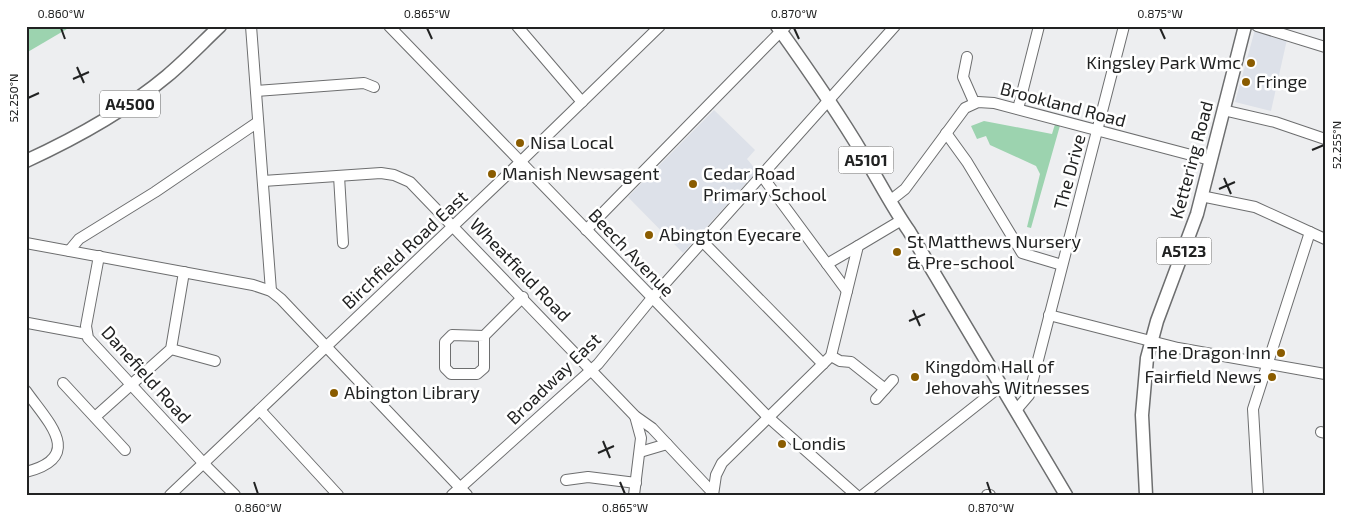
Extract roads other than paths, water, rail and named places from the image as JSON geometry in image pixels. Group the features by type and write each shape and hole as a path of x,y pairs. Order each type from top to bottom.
{"main road":[{"name":"A4500","path":"26,162 93,128 130,104 166,77 220,26"},
{"name":"Kettering Road","path":"1146,495 1143,391 1150,342 1192,227 1245,26"},
{"name":"A5101","path":"782,28 830,100 891,200 900,220 909,231 1064,490 1072,495"},
{"name":"Kettering Road","path":"1138,495 1145,477"}],"street":[{"path":"251,26 271,291"},
{"name":"Beech Avenue","path":"389,26 768,417 856,495"},
{"path":"517,26 582,102"},
{"name":"Broadway East","path":"452,495 464,491 592,370 652,298 895,26"},
{"path":"1018,109 1039,26"},
{"name":"The Drive","path":"1017,409 1029,395 1124,26"},
{"path":"1257,26 1325,47"},
{"path":"586,230 782,28"},
{"name":"Birchfield Road East","path":"170,495 520,162 653,29"},
{"path":"967,56 963,77 974,102"},
{"path":"256,91 364,83 374,87"},
{"name":"Brookland Road","path":"891,200 902,192 965,108 974,102 987,102 1018,109 1210,160"},
{"path":"1223,110 1275,122 1325,139"},
{"path":"69,251 79,239 155,192 258,122"},
{"path":"946,133 962,154 1022,253 1062,265"},
{"name":"Wheatfield Road","path":"263,181 381,173 406,179 420,190 635,416 667,444 713,494"},
{"path":"339,176 343,243"},
{"path":"762,176 847,290"},
{"path":"1201,196 1255,207 1325,239"},
{"path":"827,264 900,220"},
{"path":"1258,495 1253,409 1310,232"},
{"path":"703,242 823,364"},
{"path":"26,243 253,285 271,291 464,491"},
{"path":"713,494 716,475 722,463 831,356 858,246"},
{"name":"Danefield Road","path":"99,256 86,326 87,334 203,463 235,495"},
{"path":"95,417 171,349 184,272"},
{"path":"484,336 452,335 446,342 445,368 451,374 477,374 484,368 484,336 523,297"},
{"path":"1049,315 1150,342 1325,374"},
{"path":"28,323 87,334"},
{"path":"171,349 216,361"},
{"path":"831,356 840,361 851,362 885,389"},
{"path":"876,399 893,380"},
{"path":"64,383 125,450"},
{"path":"863,495 1002,385"},
{"path":"26,391 54,430 58,440 57,450 50,463 42,468 26,472"},
{"path":"260,410 338,495"},
{"path":"634,495 641,438 635,416"},
{"path":"640,452 667,444"},
{"path":"566,480 588,477 636,482"}],"place":[{"name":"Kingsley Park Wmc","path":"1251,63"},
{"name":"Fringe","path":"1246,82"},
{"name":"Nisa Local","path":"520,143"},
{"name":"Manish Newsagent","path":"492,174"},
{"name":"Cedar Road Primary School","path":"693,184"},
{"name":"Abington Eyecare","path":"649,235"},
{"name":"St Matthews Nursery & Pre-school","path":"897,252"},
{"name":"The Dragon Inn","path":"1281,353"},
{"name":"Kingdom Hall of Jehovahs Witnesses","path":"915,377"},
{"name":"Fairfield News","path":"1272,377"},
{"name":"Abington Library","path":"334,393"},
{"name":"Londis","path":"782,444"}]}
